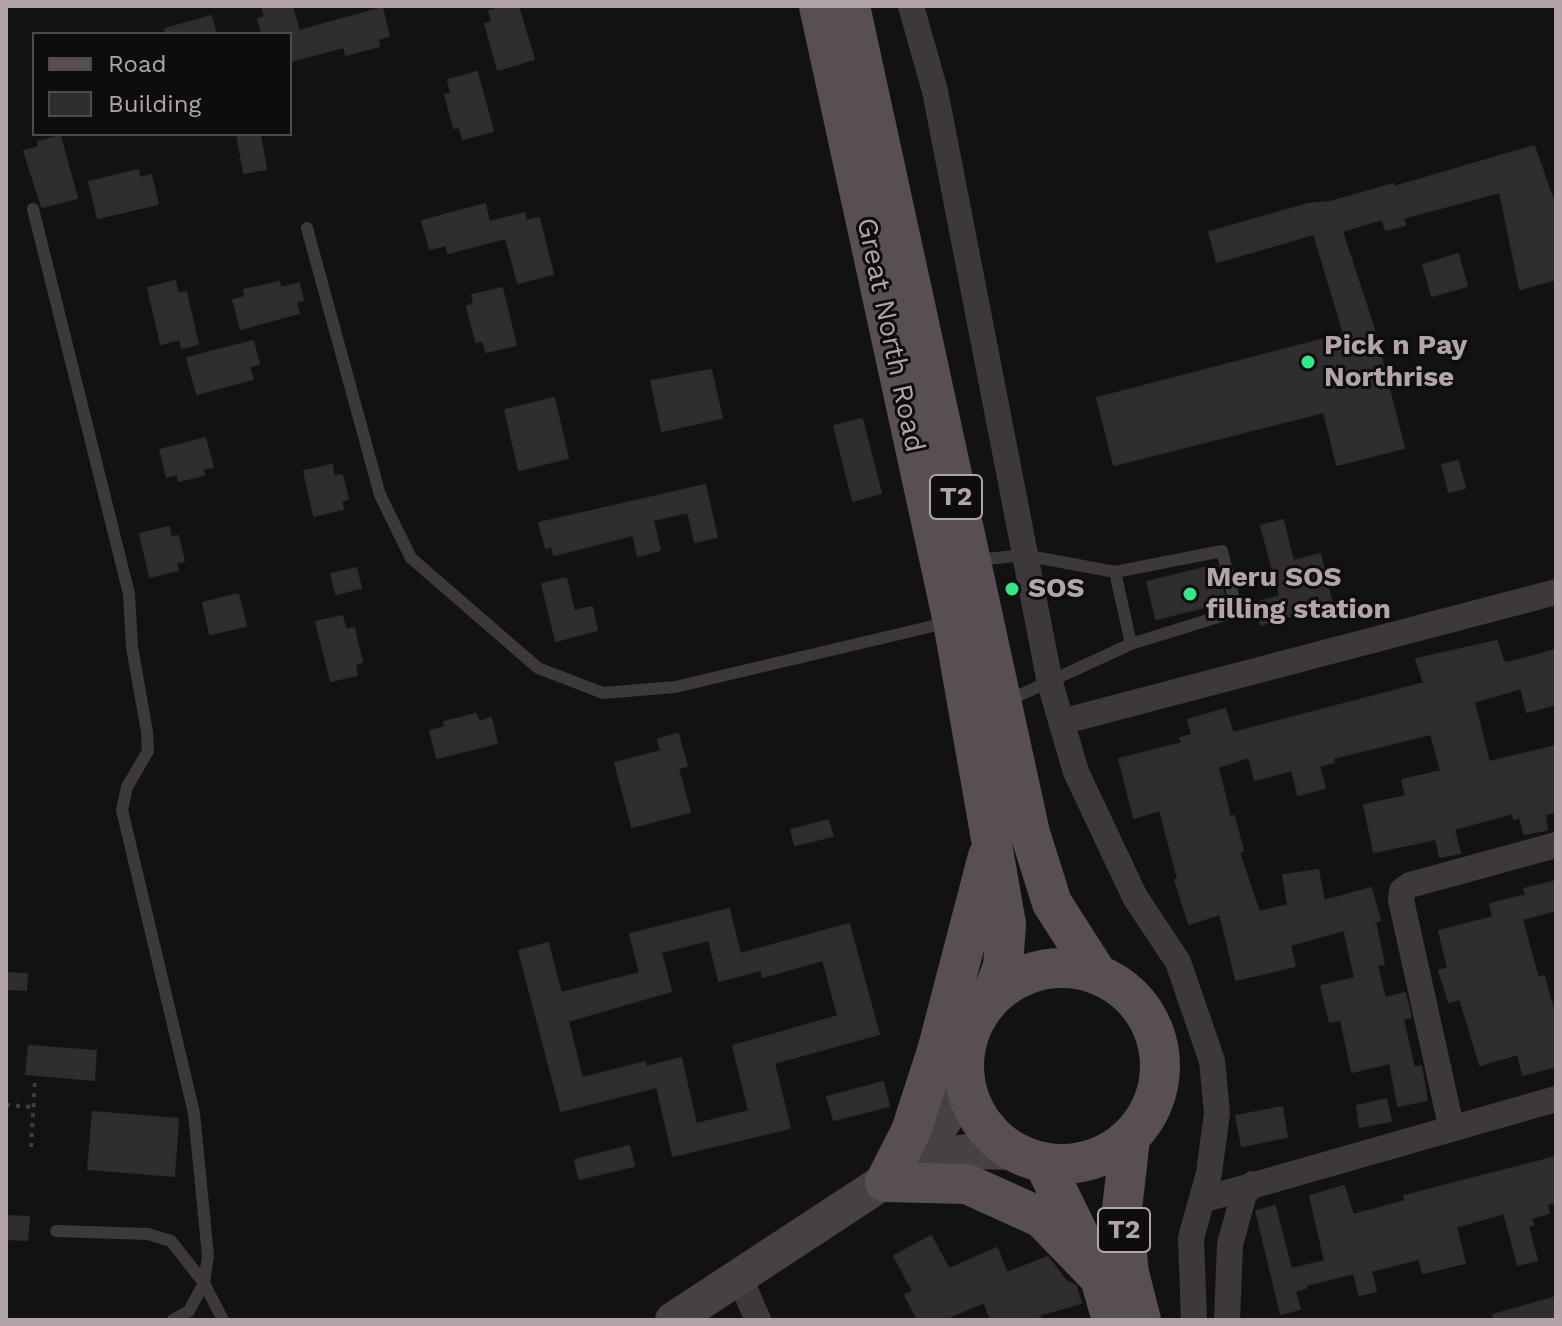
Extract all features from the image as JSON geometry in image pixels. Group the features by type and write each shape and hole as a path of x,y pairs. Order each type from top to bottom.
{"main road":[{"name":"Great North Road","path":"819,6 953,622 1006,924 1003,966 992,995"},
{"name":"Great North Road","path":"850,6 1030,833 1052,903 1098,975"},
{"path":"991,845 937,1051 894,1175 967,1184 1042,1218 1100,1278"},
{"name":"T2","path":"1028,1158 1070,1165 1096,1159 1130,1139 1141,1127 1153,1101 1158,1056 1143,1013 1124,990 1098,975 1067,967 1034,970 992,995 968,1040 965,1065 970,1097 978,1114 1028,1158 1100,1278 1112,1320"},
{"name":"T2","path":"1130,1139 1122,1209 1129,1273 1141,1320"}],"street":[{"path":"911,6 935,91 1024,555 1061,722 1076,772 1099,828 1135,897 1178,962 1212,1061 1217,1113 1202,1200 1191,1238 1194,1320"},
{"path":"1061,722 1556,592"},
{"path":"1451,1126 1401,900 1402,891 1410,885 1556,845"},
{"path":"673,1320 894,1175 932,1140 953,1105 965,1065"},
{"path":"1202,1200 1451,1126 1556,1099"},
{"path":"894,1175 939,1156 974,1151 1028,1158"},
{"path":"1227,1320 1230,1244 1244,1194 1253,1184"},
{"path":"739,1276 758,1320"}],"lane":[{"path":"33,209 129,594 132,647 148,751 127,787 122,810 194,1113 208,1256 204,1283 189,1311 173,1320"},
{"path":"307,228 380,495 411,558 538,668 603,693 675,687 953,622"},
{"path":"970,561 1024,555 1115,572 1222,551 1237,611 1131,644 1001,704"},
{"path":"1115,572 1131,644"},
{"path":"56,1231 148,1234 171,1241 204,1283 223,1320"}],"path":[{"path":"31,1147 35,1080"},
{"path":"6,1105 35,1107"}],"building":[{"path":"262,6 292,6 299,31 382,8 389,36 378,39 379,46 346,55 344,47 292,60 292,32 261,32 258,19 265,17"},
{"path":"518,6 534,59 498,70 485,24 492,22 489,11"},
{"path":"211,16 215,32 166,32 165,29"},
{"path":"477,72 493,131 463,139 459,127 454,128 445,95 451,93 448,80"},
{"path":"60,136 77,198 42,207 24,151 39,147 38,142"},
{"path":"237,136 260,136 266,169 244,173"},
{"path":"1534,146 1556,208 1556,279 1520,289 1500,192 1403,218 1405,225 1386,230 1382,219 1342,231 1373,326 1404,448 1337,465 1324,412 1114,465 1097,398 1344,334 1314,234 1217,262 1209,232 1308,204 1330,202 1393,184 1394,187"},
{"path":"138,170 140,178 151,175 158,204 98,218 89,182"},
{"path":"485,204 489,222 525,213 526,221 539,218 553,274 518,283 506,238 448,253 446,245 430,249 422,221"},
{"path":"1458,254 1467,286 1432,296 1423,265"},
{"path":"175,281 178,294 186,292 198,344 182,348 180,339 161,344 148,288"},
{"path":"279,282 281,288 299,283 303,300 296,302 299,313 241,329 233,300 245,297 244,290"},
{"path":"502,288 516,345 486,352 483,341 476,342 467,306 474,305 472,295"},
{"path":"253,341 259,364 249,367 253,379 197,394 187,358"},
{"path":"711,370 722,418 662,431 651,381"},
{"path":"554,398 568,458 519,470 505,410"},
{"path":"862,419 881,493 853,501 834,426"},
{"path":"205,438 213,467 203,469 204,475 179,481 177,474 167,477 160,450"},
{"path":"1458,461 1465,488 1449,492 1442,465"},
{"path":"332,465 334,477 342,475 348,499 341,501 343,509 314,516 304,471"},
{"path":"705,485 717,537 695,542 688,512 653,520 660,550 638,556 633,535 554,555 552,546 546,548 539,523"},
{"path":"1283,520 1293,561 1320,554 1332,604 1261,625 1255,603 1280,596 1261,526"},
{"path":"169,527 171,538 178,536 184,561 176,563 178,570 150,577 140,534"},
{"path":"1216,565 1226,602 1156,619 1147,582"},
{"path":"356,568 361,588 336,594 331,574"},
{"path":"566,578 574,611 592,607 597,630 556,641 542,584"},
{"path":"238,594 246,626 210,634 203,603"},
{"path":"342,616 346,630 354,628 362,662 355,664 357,675 331,681 316,622"},
{"path":"1497,641 1503,661 1507,663 1556,650 1556,704 1527,712 1521,688 1474,702 1489,762 1556,746 1556,812 1545,814 1547,830 1524,834 1520,817 1514,819 1513,813 1454,829 1460,853 1440,857 1436,839 1374,852 1364,805 1406,796 1402,780 1441,771 1431,734 1333,758 1334,762 1319,766 1325,788 1298,795 1292,770 1255,780 1249,757 1218,767 1230,817 1234,816 1243,851 1239,852 1259,912 1288,905 1283,875 1318,870 1324,901 1371,888 1380,920 1375,922 1384,964 1377,965 1385,998 1405,993 1411,1017 1403,1019 1414,1068 1421,1066 1427,1100 1398,1106 1390,1063 1352,1072 1341,1020 1330,1022 1321,986 1355,978 1344,930 1290,945 1295,966 1236,980 1220,914 1189,924 1175,880 1178,879 1160,810 1134,818 1119,759 1182,743 1180,738 1192,735 1188,720 1225,709 1233,733 1424,683 1416,659"},
{"path":"476,714 479,722 491,718 497,743 437,758 430,731 445,727 444,722"},
{"path":"678,734 687,766 678,768 690,812 632,827 615,763 661,751 658,739"},
{"path":"828,820 833,836 795,845 791,830"},
{"path":"1556,881 1556,910 1522,919 1538,978 1544,976 1553,1009 1556,1008 1556,1066 1523,1075 1518,1054 1480,1065 1460,999 1449,1002 1439,971 1448,968 1439,931 1493,917 1490,904 1526,895 1524,889"},
{"path":"729,909 740,954 849,924 879,1034 774,1063 790,1128 673,1156 657,1087 561,1111 519,951 548,943 561,993 640,973 630,934","holes":["709,940 719,981 761,970 763,977 823,960 838,1016 733,1046 749,1111 696,1124 681,1058 646,1067 645,1062 582,1078 568,1021 671,991 661,952"]},
{"path":"6,973 27,974 26,990 6,989"},
{"path":"29,1046 96,1051 94,1080 26,1074"},
{"path":"883,1082 889,1106 834,1120 827,1097"},
{"path":"1386,1099 1391,1121 1360,1127 1357,1106"},
{"path":"1282,1107 1287,1137 1242,1146 1236,1116"},
{"path":"93,1112 178,1119 174,1176 88,1169"},
{"path":"629,1146 634,1166 579,1179 575,1160"},
{"path":"1556,1157 1556,1202 1547,1204 1549,1213 1531,1218 1533,1225 1528,1226 1537,1260 1518,1265 1504,1213 1456,1227 1465,1263 1423,1273 1419,1259 1371,1271 1376,1291 1359,1295 1354,1273 1306,1285 1306,1288 1295,1291 1300,1309 1281,1314 1256,1211 1275,1206 1291,1269 1325,1261 1310,1196 1344,1186 1353,1215 1405,1201 1404,1196"},
{"path":"6,1216 29,1217 27,1240 6,1239"},
{"path":"931,1236 949,1269 997,1248 1007,1273 1048,1257 1066,1281 1076,1286 1081,1303 1039,1315 1041,1320 991,1320 984,1302 942,1320 918,1320 905,1295 913,1291 894,1256"},
{"path":"1556,1297 1556,1320 1494,1320 1493,1315"}],"place":[{"name":"Pick n Pay Northrise","path":"1308,362"},
{"name":"SOS","path":"1012,589"},
{"name":"Meru SOS filling station","path":"1190,594"}]}
